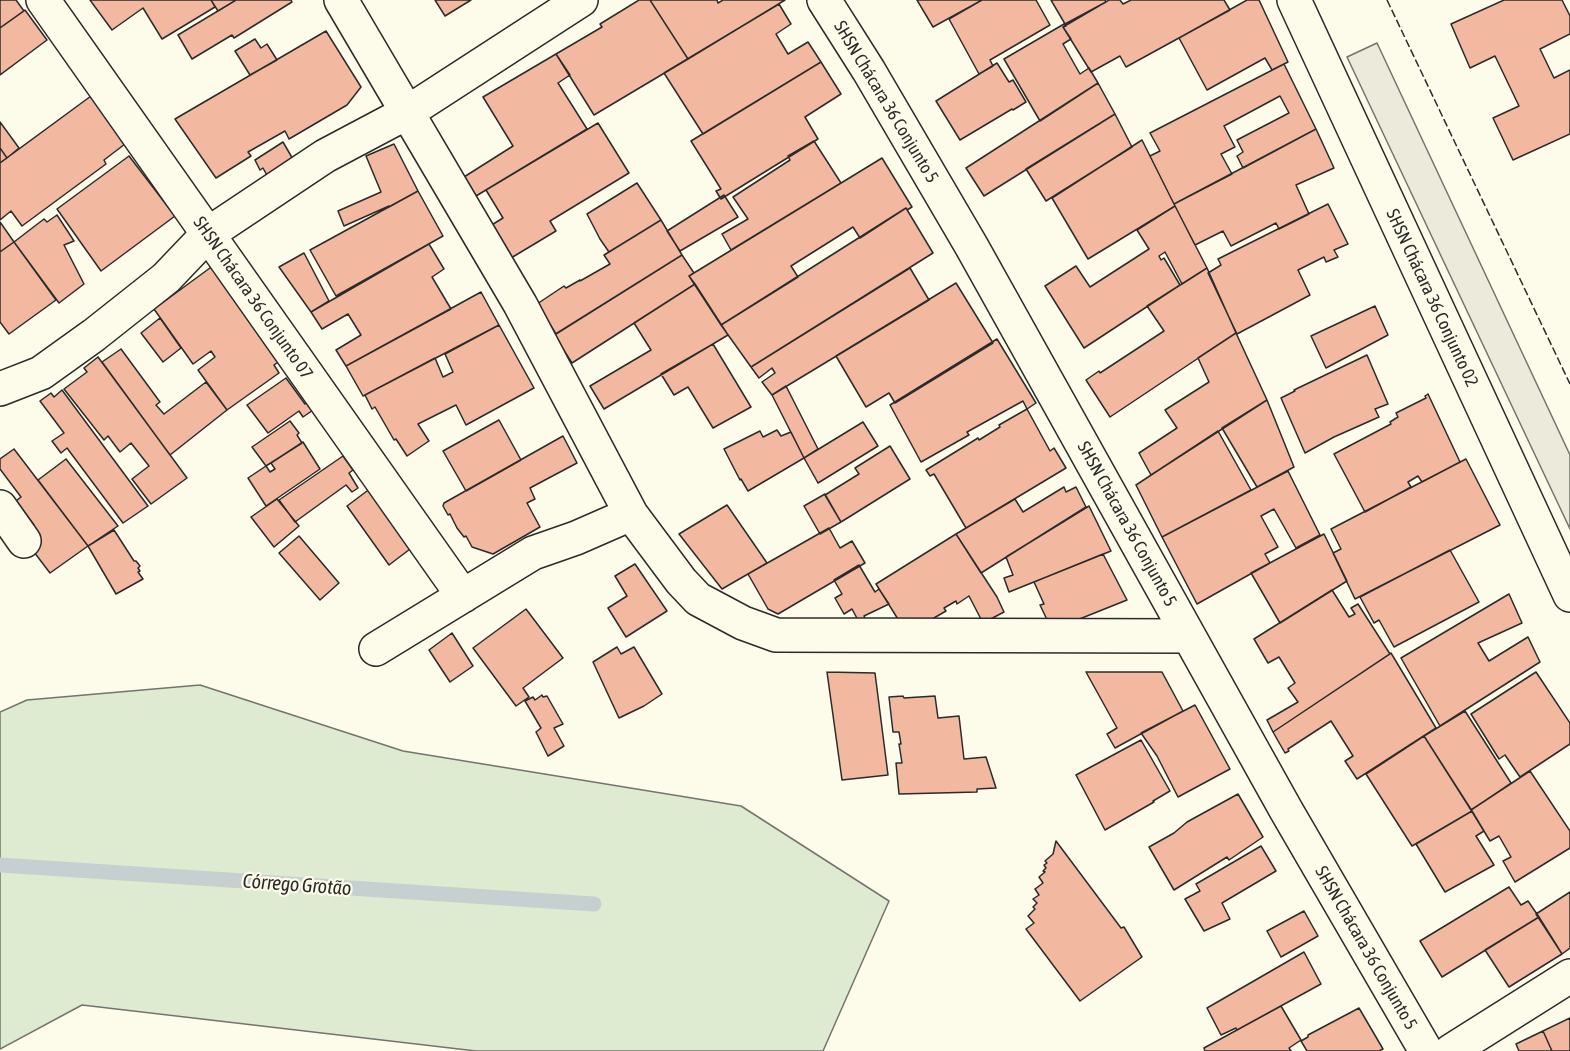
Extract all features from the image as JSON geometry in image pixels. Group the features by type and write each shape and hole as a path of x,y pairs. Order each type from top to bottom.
{"street":[{"name":"SHSN Chácara 36 Conjunto 07","path":"43,0 463,596"},
{"path":"341,0 520,304 631,514 681,581 698,599 743,623 776,634 1189,636"},
{"path":"0,389 40,373 94,335 166,278 208,234 325,156 408,112 581,0"},
{"name":"SHSN Chácara 36 Conjunto 5","path":"824,0 869,71 972,247 1286,810 1426,1051"},
{"name":"SHSN Chácara 36 Conjunto 02","path":"1294,0 1570,595"},
{"path":"0,507 24,542"},
{"path":"376,649 533,553 576,538 631,514"},
{"path":"1451,1051 1570,976"}],"green space":[{"path":"200,685 403,751 741,806 889,901 823,1051 476,1051 82,1005 0,1049 0,712 27,700"}],"shaded area":[{"path":"1377,43 1570,455 1570,529 1347,57"}],"building":[{"path":"0,0 16,0 24,11 0,28"},
{"path":"90,0 211,0 215,7 162,39 143,8 112,30"},
{"path":"211,0 236,0 218,11"},
{"path":"236,0 291,0 292,2 234,38 232,35 192,59 178,35"},
{"path":"435,0 471,0 445,16"},
{"path":"639,0 650,0 688,59 594,115 556,54 602,27 600,24"},
{"path":"650,0 717,0 718,3 723,0 785,0 688,59"},
{"path":"917,0 982,0 933,27"},
{"path":"982,0 1036,0 1050,25 990,60 993,66 979,74 949,19"},
{"path":"1051,0 1105,0 1106,2 1065,24"},
{"path":"1109,0 1120,0 1123,4 1131,0 1224,0 1230,10 1126,67 1120,56 1091,72 1063,27"},
{"path":"1247,0 1259,0 1288,62 1272,70 1265,58 1207,90 1179,38"},
{"path":"1504,0 1562,0 1570,16 1570,34 1540,49 1554,78 1570,70 1570,134 1513,160 1493,118 1519,106 1495,56 1470,68 1451,24"},
{"path":"779,4 791,24 776,34 788,54 808,42 821,62 703,134 664,73"},
{"path":"25,10 47,40 0,75 0,28"},
{"path":"1064,24 1066,26 1063,27 1071,39 1063,44 1080,74 1089,68 1098,83 1040,121 1004,59"},
{"path":"326,31 361,87 347,105 289,139 285,131 248,152 251,156 216,178 175,119"},
{"path":"255,39 261,48 267,44 277,60 250,75 235,51"},
{"path":"556,54 570,75 558,83 587,129 476,196 464,177 513,146 483,97"},
{"path":"821,62 841,94 805,117 818,139 721,199 716,191 721,189 691,141"},
{"path":"997,63 1009,82 1013,80 1026,102 960,140 936,101"},
{"path":"1284,64 1316,129 1243,168 1237,156 1243,152 1237,140 1289,113 1280,96 1224,126 1235,147 1221,154 1232,174 1174,204 1150,156 1160,151 1150,133"},
{"path":"1098,83 1115,114 984,196 966,168"},
{"path":"91,96 125,144 104,160 106,164 22,226 11,211 0,220 0,163"},
{"path":"1115,114 1132,147 1046,201 1026,169"},
{"path":"0,122 19,148 7,158 0,148"},
{"path":"598,123 629,173 550,221 556,231 511,258 490,226 503,218 486,190"},
{"path":"1316,129 1334,168 1296,185 1309,214 1279,229 1276,223 1231,246 1223,231 1195,245 1174,204"},
{"path":"1142,140 1175,206 1088,259 1052,198"},
{"path":"814,141 841,183 731,250 722,234 748,219 733,197 790,160 788,156"},
{"path":"283,142 294,161 269,179 263,168 260,170 255,160"},
{"path":"394,144 418,191 389,207 344,226 338,211 381,192 366,156"},
{"path":"0,148 7,158 0,163"},
{"path":"129,156 175,216 101,271 57,209"},
{"path":"882,158 912,207 907,210 906,208 860,238 853,227 791,266 798,277 721,325 689,276"},
{"path":"637,183 661,220 609,252 587,214"},
{"path":"418,191 443,236 336,296 310,250"},
{"path":"724,195 738,217 680,251 667,231"},
{"path":"1328,204 1348,244 1334,250 1338,257 1326,262 1324,257 1298,270 1310,295 1237,334 1208,273 1221,265 1218,259"},
{"path":"1175,206 1207,268 1182,284 1165,252 1159,256 1161,260 1164,258 1180,285 1084,348 1045,286 1076,266 1090,287 1149,249 1137,230"},
{"path":"906,208 933,253 751,367 721,325"},
{"path":"57,215 74,241 64,245 84,284 59,303 14,242 44,219 47,222"},
{"path":"661,220 682,255 556,334 537,304 564,286 566,288 610,264 604,255"},
{"path":"0,222 14,242 0,252"},
{"path":"14,242 56,300 9,334 0,322 0,252"},
{"path":"429,244 444,269 432,277 451,309 346,366 336,350 361,335 348,314 322,329 311,312"},
{"path":"304,253 329,301 311,312 279,267"},
{"path":"682,255 694,273 689,276 695,284 572,363 554,335"},
{"path":"214,265 281,360 274,365 279,373 227,410 198,370 215,357 211,351 193,364 154,309"},
{"path":"910,268 929,300 772,395 762,382 775,373 772,368 759,378 751,367"},
{"path":"1207,268 1236,333 1110,417 1086,380 1164,331 1147,306"},
{"path":"956,283 993,343 895,403 889,393 866,407 836,356"},
{"path":"695,284 728,335 604,409 590,386 651,350 634,323"},
{"path":"481,292 499,325 363,396 346,366"},
{"path":"1375,306 1388,335 1326,368 1311,336"},
{"path":"160,318 181,348 163,362 141,333"},
{"path":"499,325 534,388 466,425 456,405 418,424 429,441 407,456 396,439 394,440 375,407 372,409 365,395 435,358 443,377 453,372 445,354"},
{"path":"1236,333 1267,400 1151,475 1139,453 1177,428 1165,410 1209,382 1198,358"},
{"path":"997,339 1036,403 1027,409 1023,401 967,432 969,435 921,462 890,405"},
{"path":"713,344 751,407 713,428 688,387 674,395 661,374"},
{"path":"121,349 160,402 156,405 164,414 206,382 227,410 170,455 102,362"},
{"path":"1367,355 1388,404 1375,409 1379,417 1305,453 1281,398"},
{"path":"98,357 187,478 151,504 132,479 149,466 131,443 120,452 108,436 104,440 64,389 87,372 84,368"},
{"path":"286,378 305,404 310,400 316,408 303,417 299,411 268,433 247,405"},
{"path":"786,386 818,449 804,458 772,395"},
{"path":"62,390 148,506 123,523 67,448 61,453 52,441 64,433 40,401 51,393 54,397"},
{"path":"1428,394 1460,462 1422,482 1418,476 1408,482 1411,487 1365,512 1334,454 1391,424 1390,422 1398,417 1396,413 1426,398"},
{"path":"1267,400 1294,467 1257,487 1222,428"},
{"path":"1027,409 1050,451 1054,448 1066,468 966,528 934,474 930,476 926,470"},
{"path":"499,420 521,460 466,491 443,451"},
{"path":"290,421 299,433 297,435 302,443 266,466 252,447"},
{"path":"863,422 878,446 818,483 804,458"},
{"path":"777,430 781,436 791,432 804,458 748,491 724,449 760,431 763,437"},
{"path":"1218,431 1251,490 1162,537 1136,485"},
{"path":"563,436 577,463 530,488 535,499 527,503 540,527 493,554 472,547 466,536 464,537 457,528 450,514 448,515 443,506 444,503"},
{"path":"303,442 320,469 266,506 248,478 266,466 270,472 275,469 271,463"},
{"path":"890,446 910,479 841,522 825,495 859,474 855,468"},
{"path":"14,449 88,546 50,573 21,535 34,525 16,501 21,497 0,469 0,459"},
{"path":"343,456 353,470 349,473 358,488 352,492 346,485 295,522 279,500"},
{"path":"66,459 118,526 88,546 38,480"},
{"path":"1466,459 1500,525 1355,599 1333,553 1341,549 1331,529"},
{"path":"1288,471 1320,535 1296,548 1274,509 1261,516 1278,547 1265,554 1270,563 1197,604 1162,537"},
{"path":"1064,487 1066,492 1076,487 1086,507 981,573 956,534 1015,499 1023,512"},
{"path":"371,488 414,546 389,565 347,506"},
{"path":"825,494 841,522 820,534 804,506"},
{"path":"277,499 299,526 274,547 251,517"},
{"path":"727,505 767,563 722,589 679,534"},
{"path":"1089,506 1111,551 1009,592 1004,578 1013,575 1006,557"},
{"path":"829,528 840,548 852,541 865,563 778,614 768,609 748,574"},
{"path":"114,530 134,561 140,566 138,572 143,579 116,594 88,546"},
{"path":"956,534 997,597 1004,612 983,623 969,596 957,604 956,601 944,608 946,611 927,622 901,624 876,584"},
{"path":"1324,534 1347,581 1280,623 1251,573"},
{"path":"299,536 339,583 320,600 279,553"},
{"path":"1450,550 1479,602 1394,647 1379,620 1374,623 1360,597"},
{"path":"1103,554 1127,600 1067,624 1050,626 1040,605 1044,604 1034,582"},
{"path":"635,564 667,611 626,637 608,608 627,596 615,576"},
{"path":"859,565 875,592 879,589 889,604 864,616 865,618 859,622 852,609 844,614 835,598 842,594 834,580"},
{"path":"1332,590 1349,617 1355,614 1351,608 1358,604 1390,654 1273,732 1267,720 1298,702 1288,688 1295,683 1279,657 1268,663 1254,639"},
{"path":"1509,594 1522,623 1478,643 1489,661 1528,637 1540,662 1440,726 1401,658"},
{"path":"526,609 563,658 523,688 529,697 516,706 473,648"},
{"path":"452,633 473,666 450,682 429,650"},
{"path":"617,647 621,654 634,647 662,694 619,718 593,662"},
{"path":"1391,653 1436,728 1357,779 1345,761 1353,756 1331,721 1285,753 1273,732"},
{"path":"827,672 875,673 888,775 842,780"},
{"path":"1086,672 1162,672 1183,711 1115,748 1107,734 1117,728"},
{"path":"1536,672 1570,723 1570,744 1520,777 1505,755 1499,759 1471,714"},
{"path":"542,695 547,696 563,724 554,728 564,746 548,756 536,732 541,728 525,701 533,697 535,700"},
{"path":"903,696 904,698 935,696 938,718 959,716 964,759 986,757 996,788 977,789 977,792 899,794 896,763 902,763 899,744 901,744 899,732 893,732 889,697"},
{"path":"1195,705 1230,769 1178,797 1157,756 1141,733"},
{"path":"1465,711 1511,783 1471,810 1424,736"},
{"path":"1424,736 1472,811 1412,846 1366,774"},
{"path":"1141,740 1170,791 1105,830 1076,775"},
{"path":"1530,771 1570,831 1570,848 1515,882 1503,861 1511,857 1499,836 1490,841 1471,810"},
{"path":"1238,794 1263,837 1229,860 1227,857 1174,890 1149,847 1174,833 1187,822"},
{"path":"1472,811 1484,831 1476,836 1494,865 1445,892 1416,844"},
{"path":"1056,841 1121,928 1124,927 1142,957 1080,1001 1026,929 1034,923 1028,916 1037,903 1033,899 1039,895 1035,889 1043,883 1039,877 1045,872 1043,871 1046,868 1044,865 1047,863 1045,861 1053,854"},
{"path":"1261,846 1276,871 1222,903 1230,919 1204,931 1185,899 1200,891 1196,884"},
{"path":"1509,887 1521,905 1528,901 1539,917 1442,977 1420,941"},
{"path":"1570,892 1570,948 1562,954 1536,914"},
{"path":"1304,911 1318,936 1281,957 1267,931"},
{"path":"1539,917 1562,954 1509,987 1485,950"},
{"path":"1304,952 1321,984 1237,1030 1236,1028 1221,1035 1207,1008"},
{"path":"1281,1006 1301,1040 1289,1048 1291,1051 1205,1051 1204,1048"},
{"path":"1359,1008 1383,1049 1379,1051 1307,1051 1301,1041 1308,1035"},
{"path":"1570,1018 1570,1051 1552,1051 1543,1031"},
{"path":"1543,1031 1552,1051 1519,1051 1516,1044"}],"waterway":[{"name":"Córrego Grotão","path":"0,865 594,904"}],"fence":[{"path":"1387,0 1570,384"}]}
